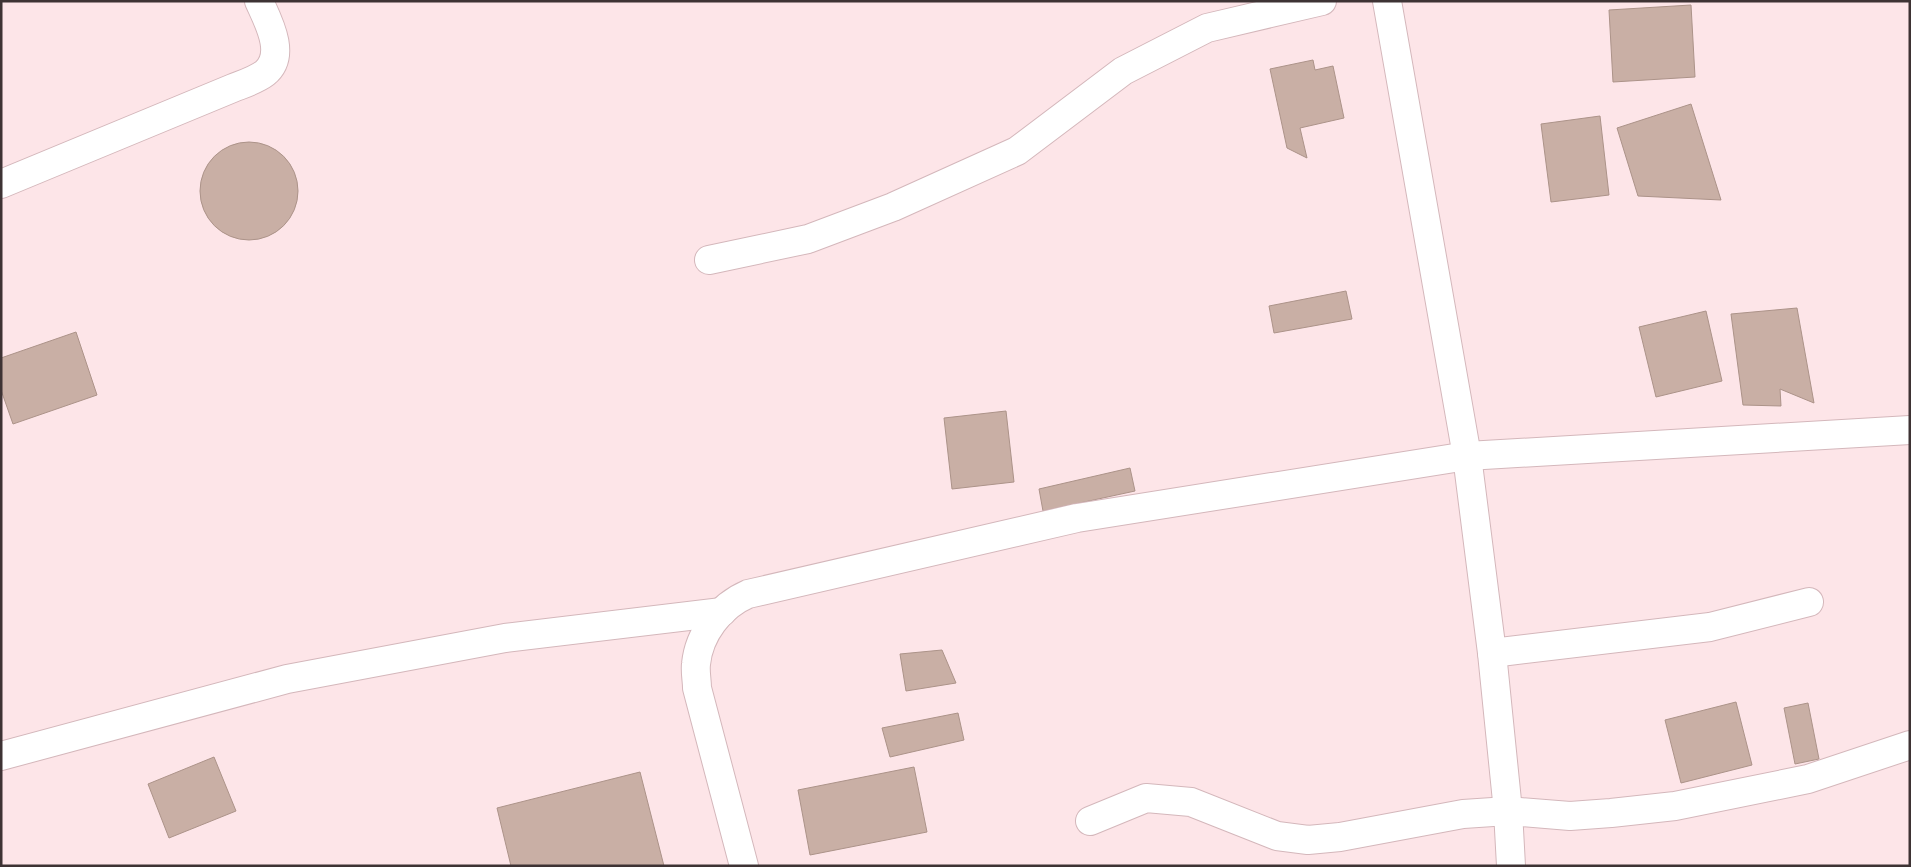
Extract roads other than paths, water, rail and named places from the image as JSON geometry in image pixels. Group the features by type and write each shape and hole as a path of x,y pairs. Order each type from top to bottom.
{"street":[{"path":"1,184 233,88 264,73 274,62 275,47 270,25 259,1"},
{"path":"709,260 808,239 893,207 1017,151 1123,71 1207,28 1322,1"},
{"path":"1387,1 1467,456 1492,654 1508,811 1511,866"},
{"path":"744,866 697,688 696,666 702,640 716,618 740,598 759,591 1077,518 1467,456 1910,430"},
{"path":"1492,654 1710,627 1809,602"},
{"path":"1,756 287,679 505,638 722,612"},
{"path":"1090,821 1146,798 1191,802 1277,836 1308,840 1463,814 1508,811 1570,816 1675,806 1808,779 1910,745"}]}
